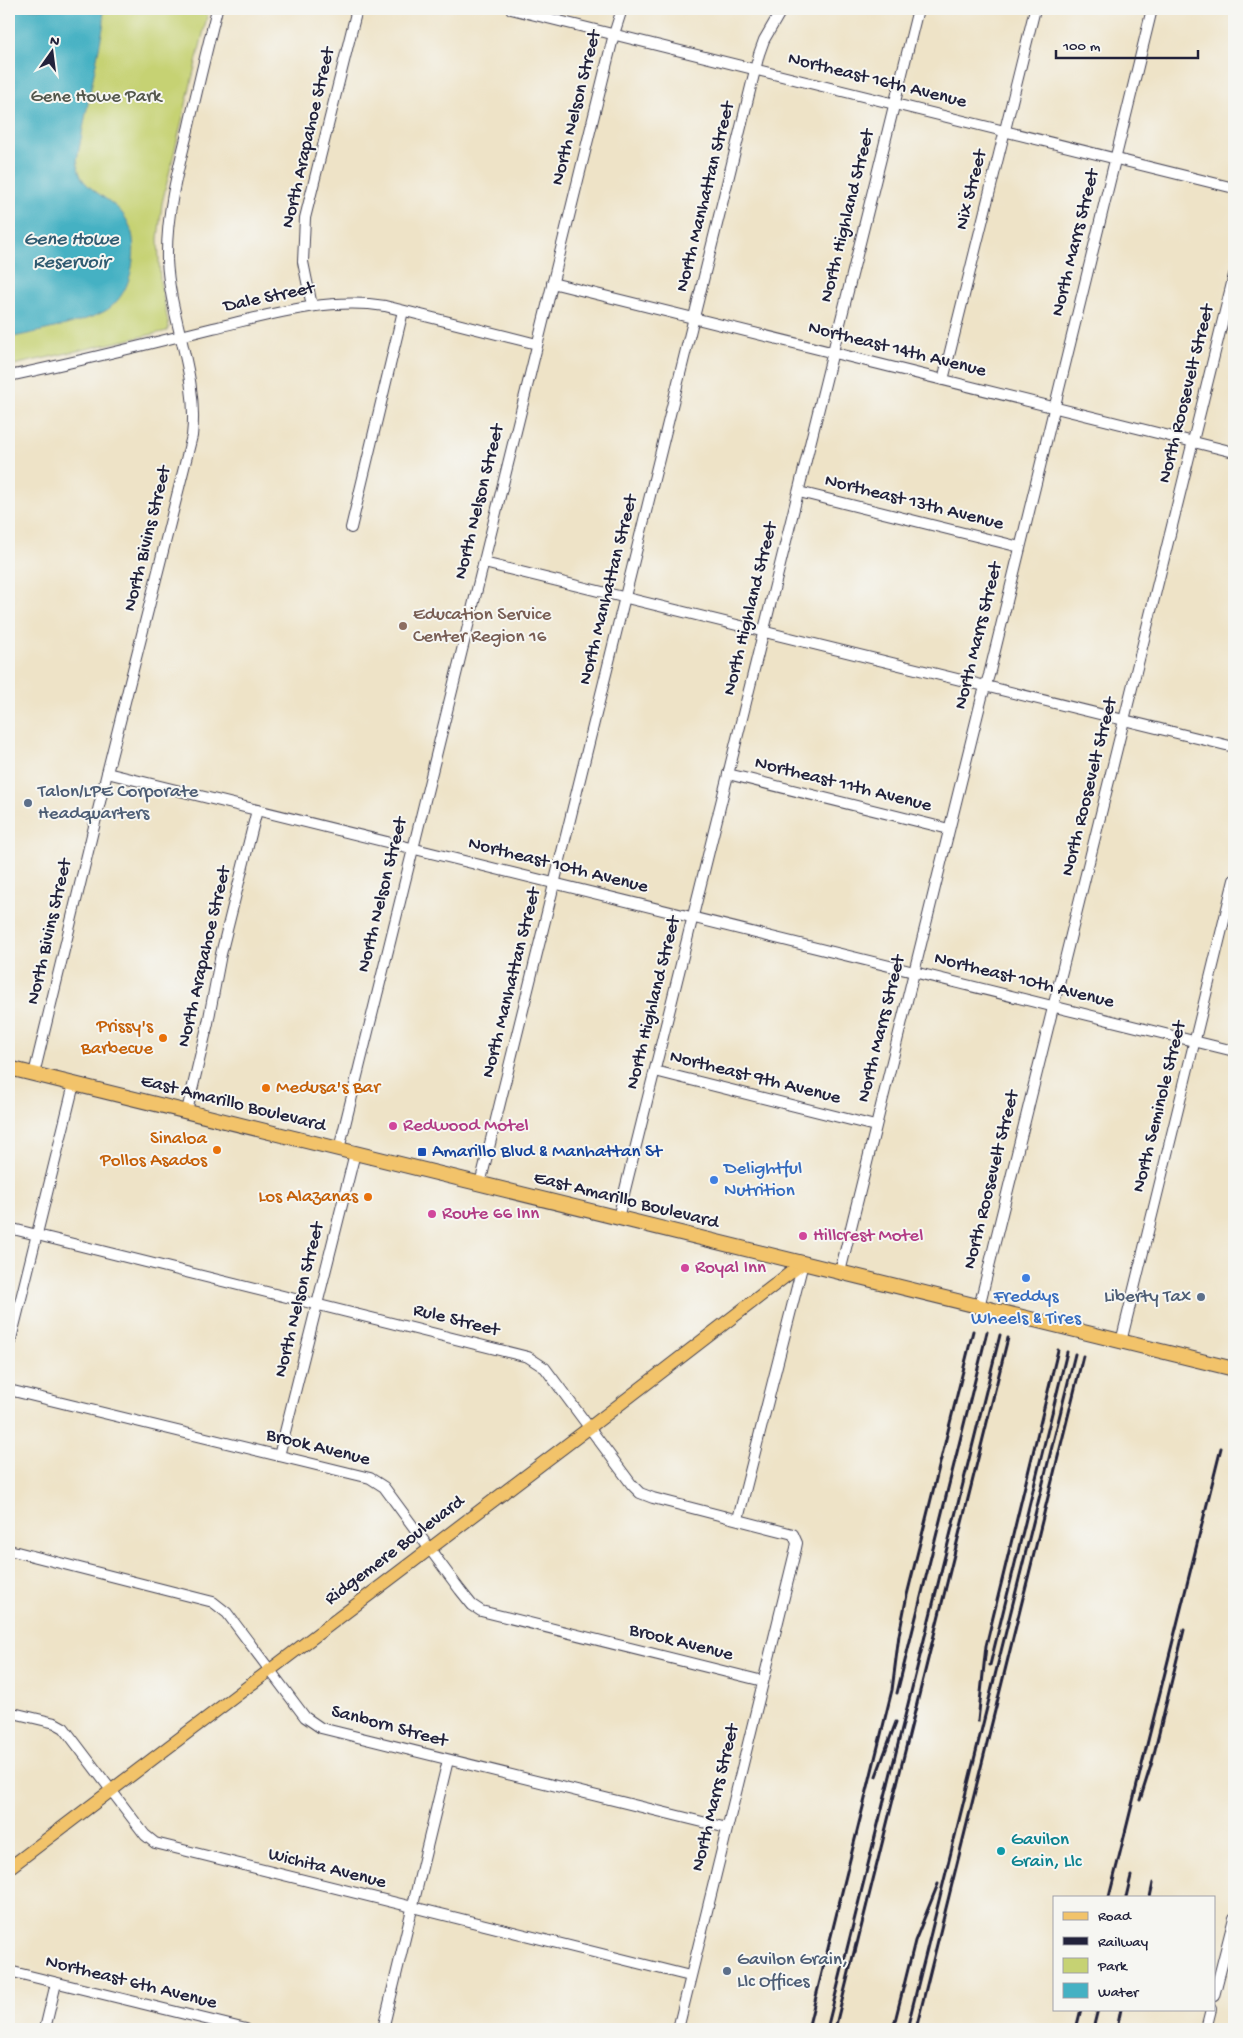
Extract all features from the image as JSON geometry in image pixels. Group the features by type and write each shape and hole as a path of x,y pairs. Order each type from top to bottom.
{"highway":[{"name":"East Amarillo Boulevard","path":"9,1068 1234,1369"}],"main road":[{"name":"Ridgemere Boulevard","path":"9,1868 110,1789 589,1428 803,1263"}],"street":[{"name":"North Bivins Street","path":"34,1074 107,772 192,436 194,398 168,272 167,241 174,185 217,9"},
{"name":"North Arapahoe Street","path":"312,306 303,262 305,218 357,9"},
{"name":"Northeast 16th Avenue","path":"511,9 1234,188"},
{"name":"North Nelson Street","path":"339,1149 552,283 614,34 622,9"},
{"name":"North Manhattan Street","path":"480,1184 755,69 764,40 782,9"},
{"name":"North Highland Street","path":"618,1218 918,9"},
{"name":"Nix Street","path":"943,380 1035,9"},
{"name":"North Marrs Street","path":"840,1272 1152,9"},
{"name":"North Roosevelt Street","path":"979,1307 1234,275"},
{"name":"Northeast 14th Avenue","path":"552,283 1234,452"},
{"name":"Dale Street","path":"9,376 312,306 338,303 361,303 404,310 537,344"},
{"path":"351,528 404,310"},
{"name":"Northeast 13th Avenue","path":"799,492 1020,547"},
{"path":"484,562 1234,747"},
{"name":"Northeast 10th Avenue","path":"107,772 1234,1051"},
{"name":"Northeast 11th Avenue","path":"728,774 950,829"},
{"name":"North Arapahoe Street","path":"187,1111 209,1017 221,954 257,810"},
{"name":"North Seminole Street","path":"1121,1342 1234,880"},
{"name":"Northeast 9th Avenue","path":"655,1071 875,1126"},
{"path":"9,1347 74,1084"},
{"name":"North Nelson Street","path":"280,1456 355,1153"},
{"name":"Rule Street","path":"9,1228 528,1357 545,1368 632,1485 640,1493 793,1534 797,1544 790,1575"},
{"path":"738,1520 803,1263"},
{"name":"Brook Avenue","path":"9,1390 361,1476 380,1483 472,1605 481,1611 763,1681"},
{"name":"Sanborn Street","path":"9,1550 213,1602 228,1614 305,1717 321,1728 727,1828"},
{"name":"North Marrs Street","path":"678,2029 790,1575"},
{"name":"Wichita Avenue","path":"9,1712 60,1725 145,1834 155,1843 690,1976"},
{"path":"383,2029 448,1760"},
{"path":"1216,1988 1234,1918"},
{"name":"Northeast 6th Avenue","path":"9,1971 246,2029"},
{"path":"45,2029 56,1983"},
{"path":"1206,2029 1211,2010"}],"green space":[{"name":"Gene Howe Park","path":"9,9 209,9 162,203 158,239 160,281 169,327 167,331 9,366"}],"water":[{"name":"Gene Howe Reservoir","path":"9,9 103,9 104,23 77,159 79,171 87,184 117,208 126,218 131,229 134,253 129,280 124,292 111,307 78,322 9,338"}],"railway":[{"path":"808,2029 892,1690 899,1635 907,1595 973,1331"},
{"path":"897,1693 987,1332"},
{"path":"827,2029 1000,1335"},
{"path":"855,1952 1008,1338"},
{"path":"978,1721 986,1646 1058,1350"},
{"path":"990,1665 1067,1352"},
{"path":"907,2029 1075,1354"},
{"path":"916,2029 1083,1356"},
{"path":"1109,1896 1221,1448"},
{"path":"1140,1800 1152,1762 1184,1630"},
{"path":"876,1776 896,1722"},
{"path":"1126,1896 1131,1876"},
{"path":"1150,1896 1153,1883"},
{"path":"893,2029 915,1941 938,1884"},
{"path":"835,2029 856,1944"},
{"path":"1076,2029 1081,2010"},
{"path":"1093,2029 1098,2010"},
{"path":"1117,2029 1121,2010"}],"place":[{"name":"Education Service Center Region 16","path":"403,626"},
{"name":"Talon/LPE Corporate Headquarters","path":"28,803"},
{"name":"Prissy's Barbecue","path":"163,1038"},
{"name":"Medusa's Bar","path":"266,1088"},
{"name":"Redwood Motel","path":"393,1126"},
{"name":"Sinaloa Pollos Asados","path":"217,1150"},
{"name":"Amarillo Blvd & Manhattan St","path":"422,1152"},
{"name":"Delightful Nutrition","path":"714,1180"},
{"name":"Los Alazanas","path":"368,1197"},
{"name":"Route 66 Inn","path":"432,1214"},
{"name":"Hillcrest Motel","path":"803,1236"},
{"name":"Royal Inn","path":"685,1268"},
{"name":"Freddys Wheels & Tires","path":"1026,1278"},
{"name":"Liberty Tax","path":"1201,1297"},
{"name":"Gavilon Grain, Llc","path":"1001,1851"},
{"name":"Gavilon Grain, Llc Offices","path":"727,1971"}]}
